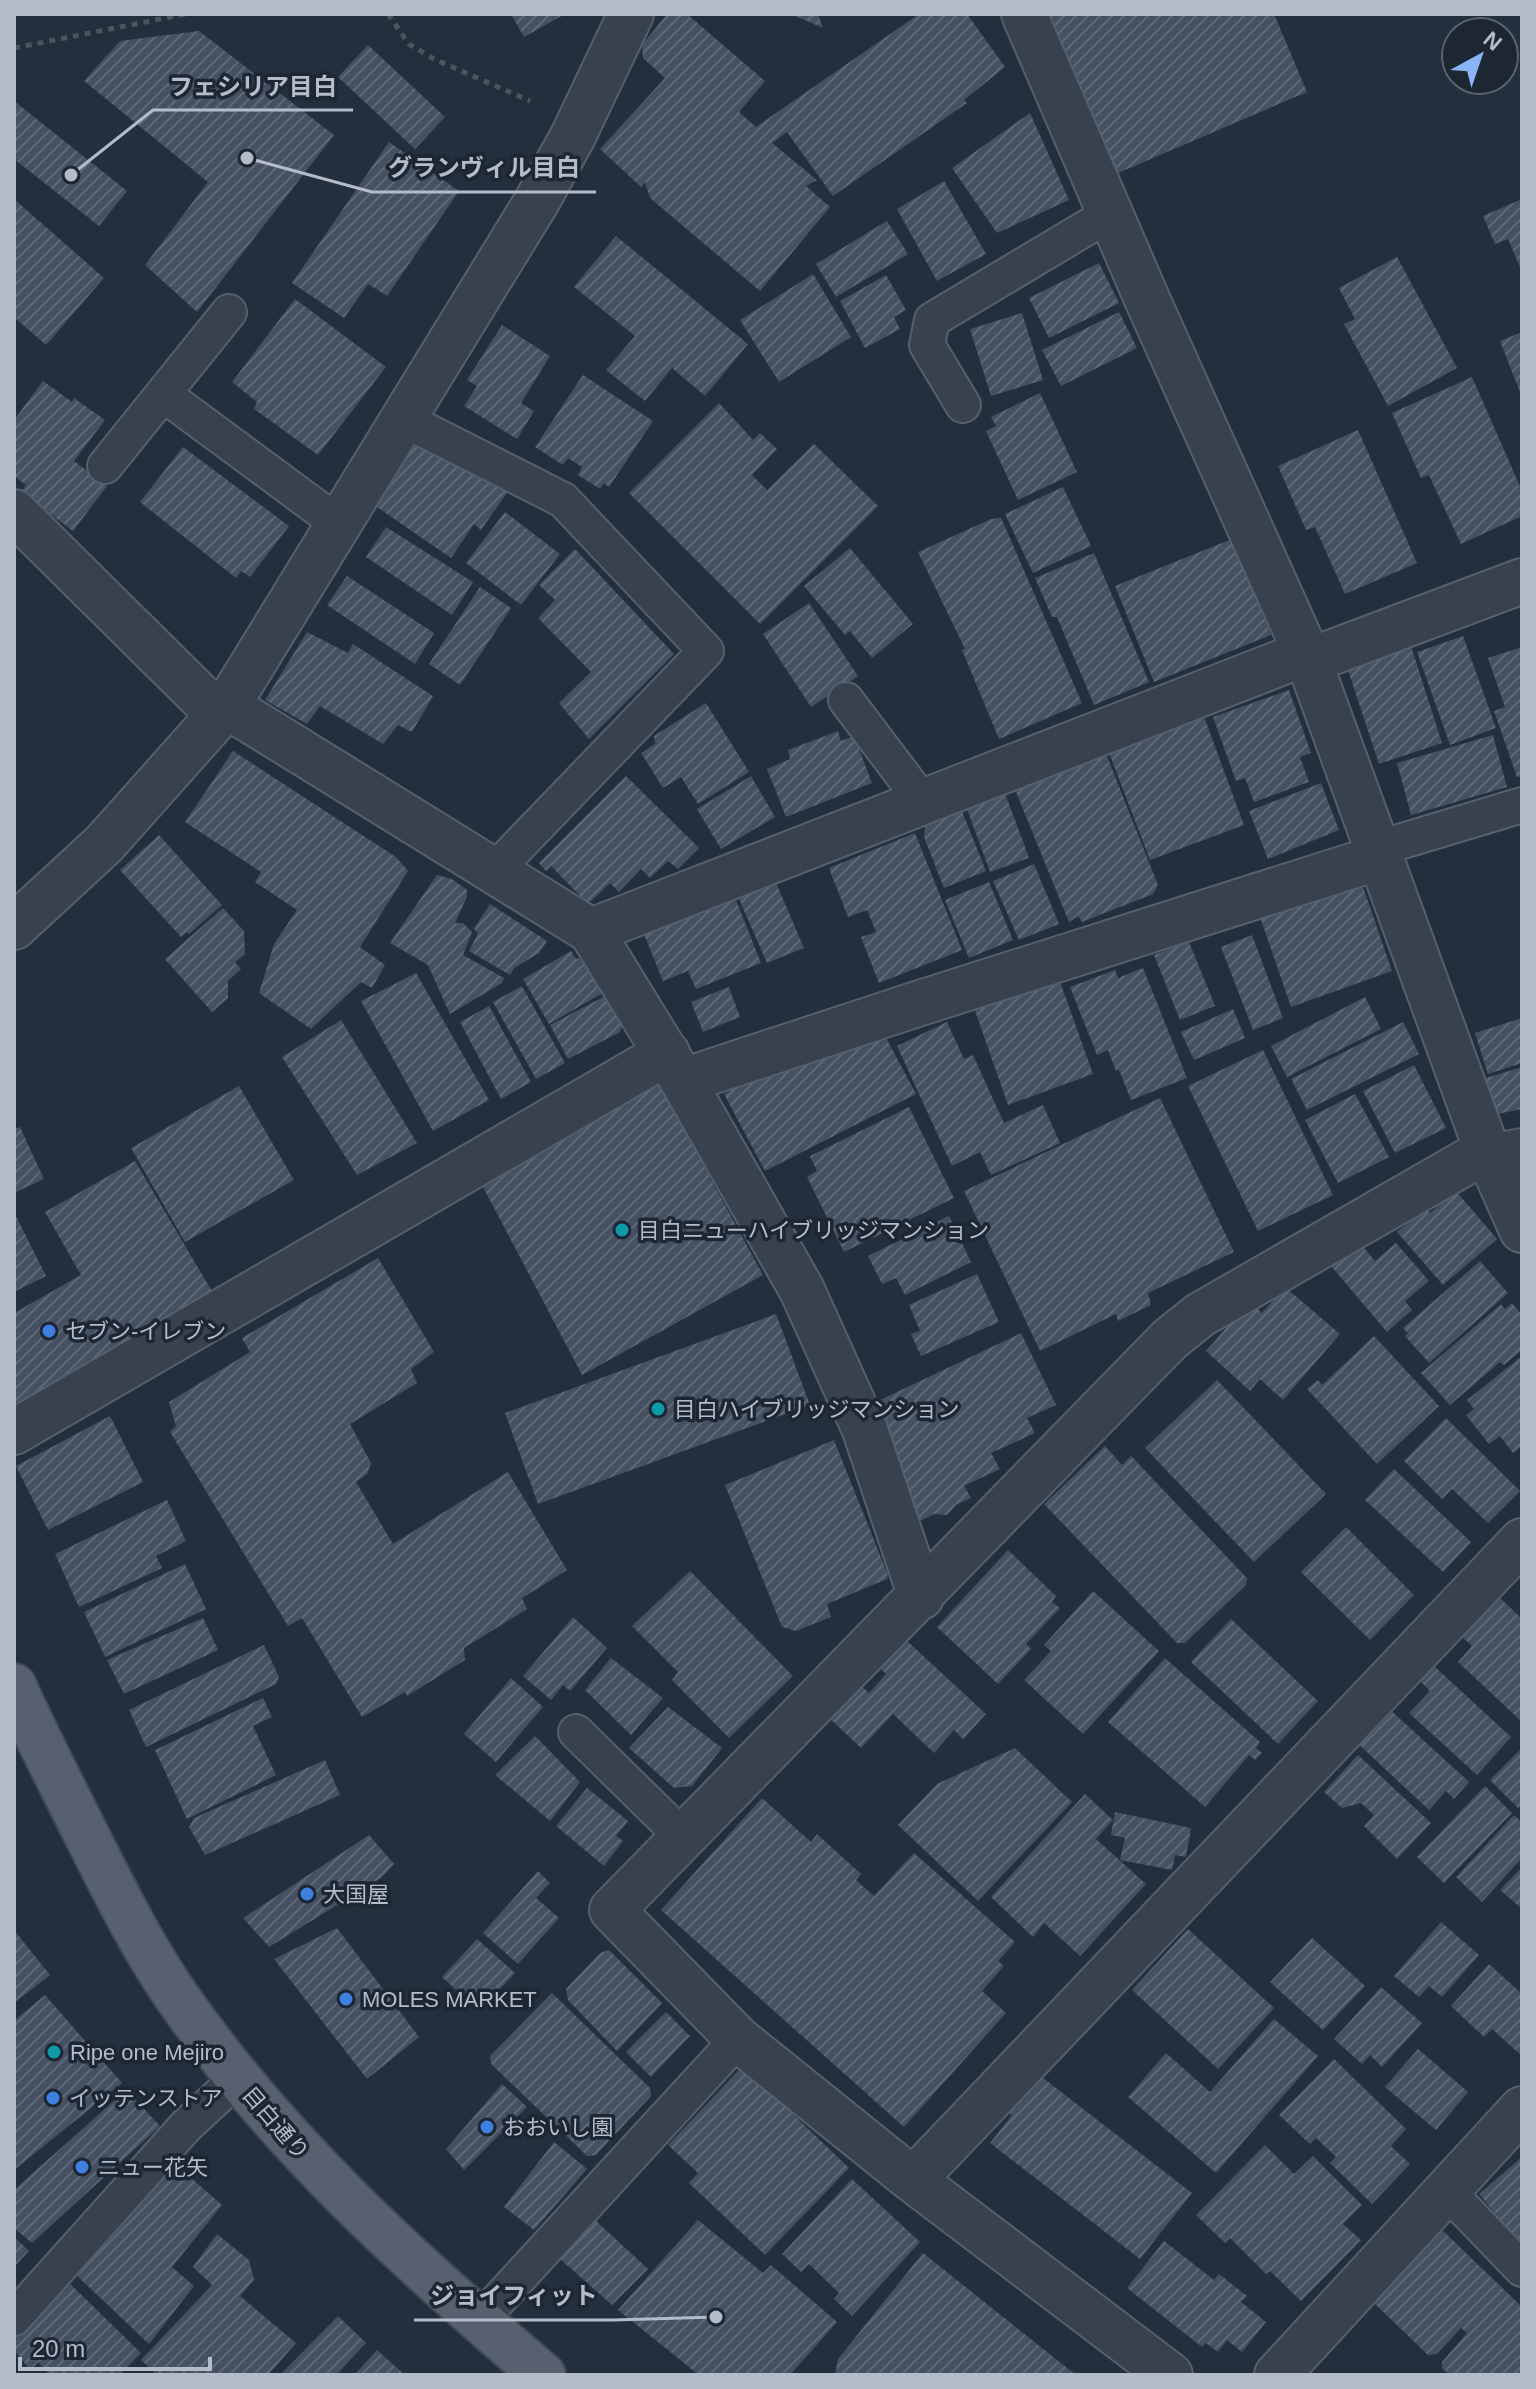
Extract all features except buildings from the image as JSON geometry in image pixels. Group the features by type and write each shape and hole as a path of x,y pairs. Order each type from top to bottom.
{"main road":[{"name":"目白通り","path":"14,1686 125,1911 176,1996 237,2079 353,2207 543,2375"}],"street":[{"path":"14,927 104,844 223,711 537,201 631,14"},
{"path":"1024,14 1307,657 1378,853 1505,1153 1522,1230"},
{"path":"14,512 223,711 591,931 675,1067 802,1290 865,1430 921,1597"},
{"path":"591,931 1307,657 1522,581"},
{"path":"14,1432 675,1067 917,1004 1378,853"},
{"path":"1170,2375 913,2180 738,2039 612,1910 1170,1339 1200,1315 1468,1161 1505,1153"},
{"path":"913,2180 1522,1541"},
{"path":"1277,2375 1522,2109"}],"lane":[{"path":"963,405 927,345 932,320 1111,213"},
{"path":"105,466 229,312"},
{"path":"163,394 339,524"},
{"path":"403,419 563,500 706,651 494,871"},
{"path":"846,700 923,802"},
{"path":"1378,853 1522,805"},
{"path":"576,1732 684,1838"},
{"path":"479,2321 738,2039"},
{"path":"14,2318 186,2126 237,2079"},
{"path":"1447,2191 1522,2269"}],"path":[{"path":"14,48 186,14"},
{"path":"388,14 409,44 434,59 579,122"}],"place":[{"name":"グランヴィル目白","path":"247,158"},
{"name":"フェシリア目白","path":"71,175"},
{"name":"目白ニューハイブリッジマンション","path":"622,1230"},
{"name":"セブン-イレブン","path":"49,1331"},
{"name":"目白ハイブリッジマンション","path":"658,1409"},
{"name":"大国屋","path":"307,1894"},
{"name":"MOLES MARKET","path":"346,1999"},
{"name":"Ripe one Mejiro","path":"54,2052"},
{"name":"イッテンストア","path":"53,2098"},
{"name":"おおいし園","path":"487,2127"},
{"name":"ニュー花矢","path":"82,2167"},
{"name":"ジョイフィット","path":"716,2317"}]}
